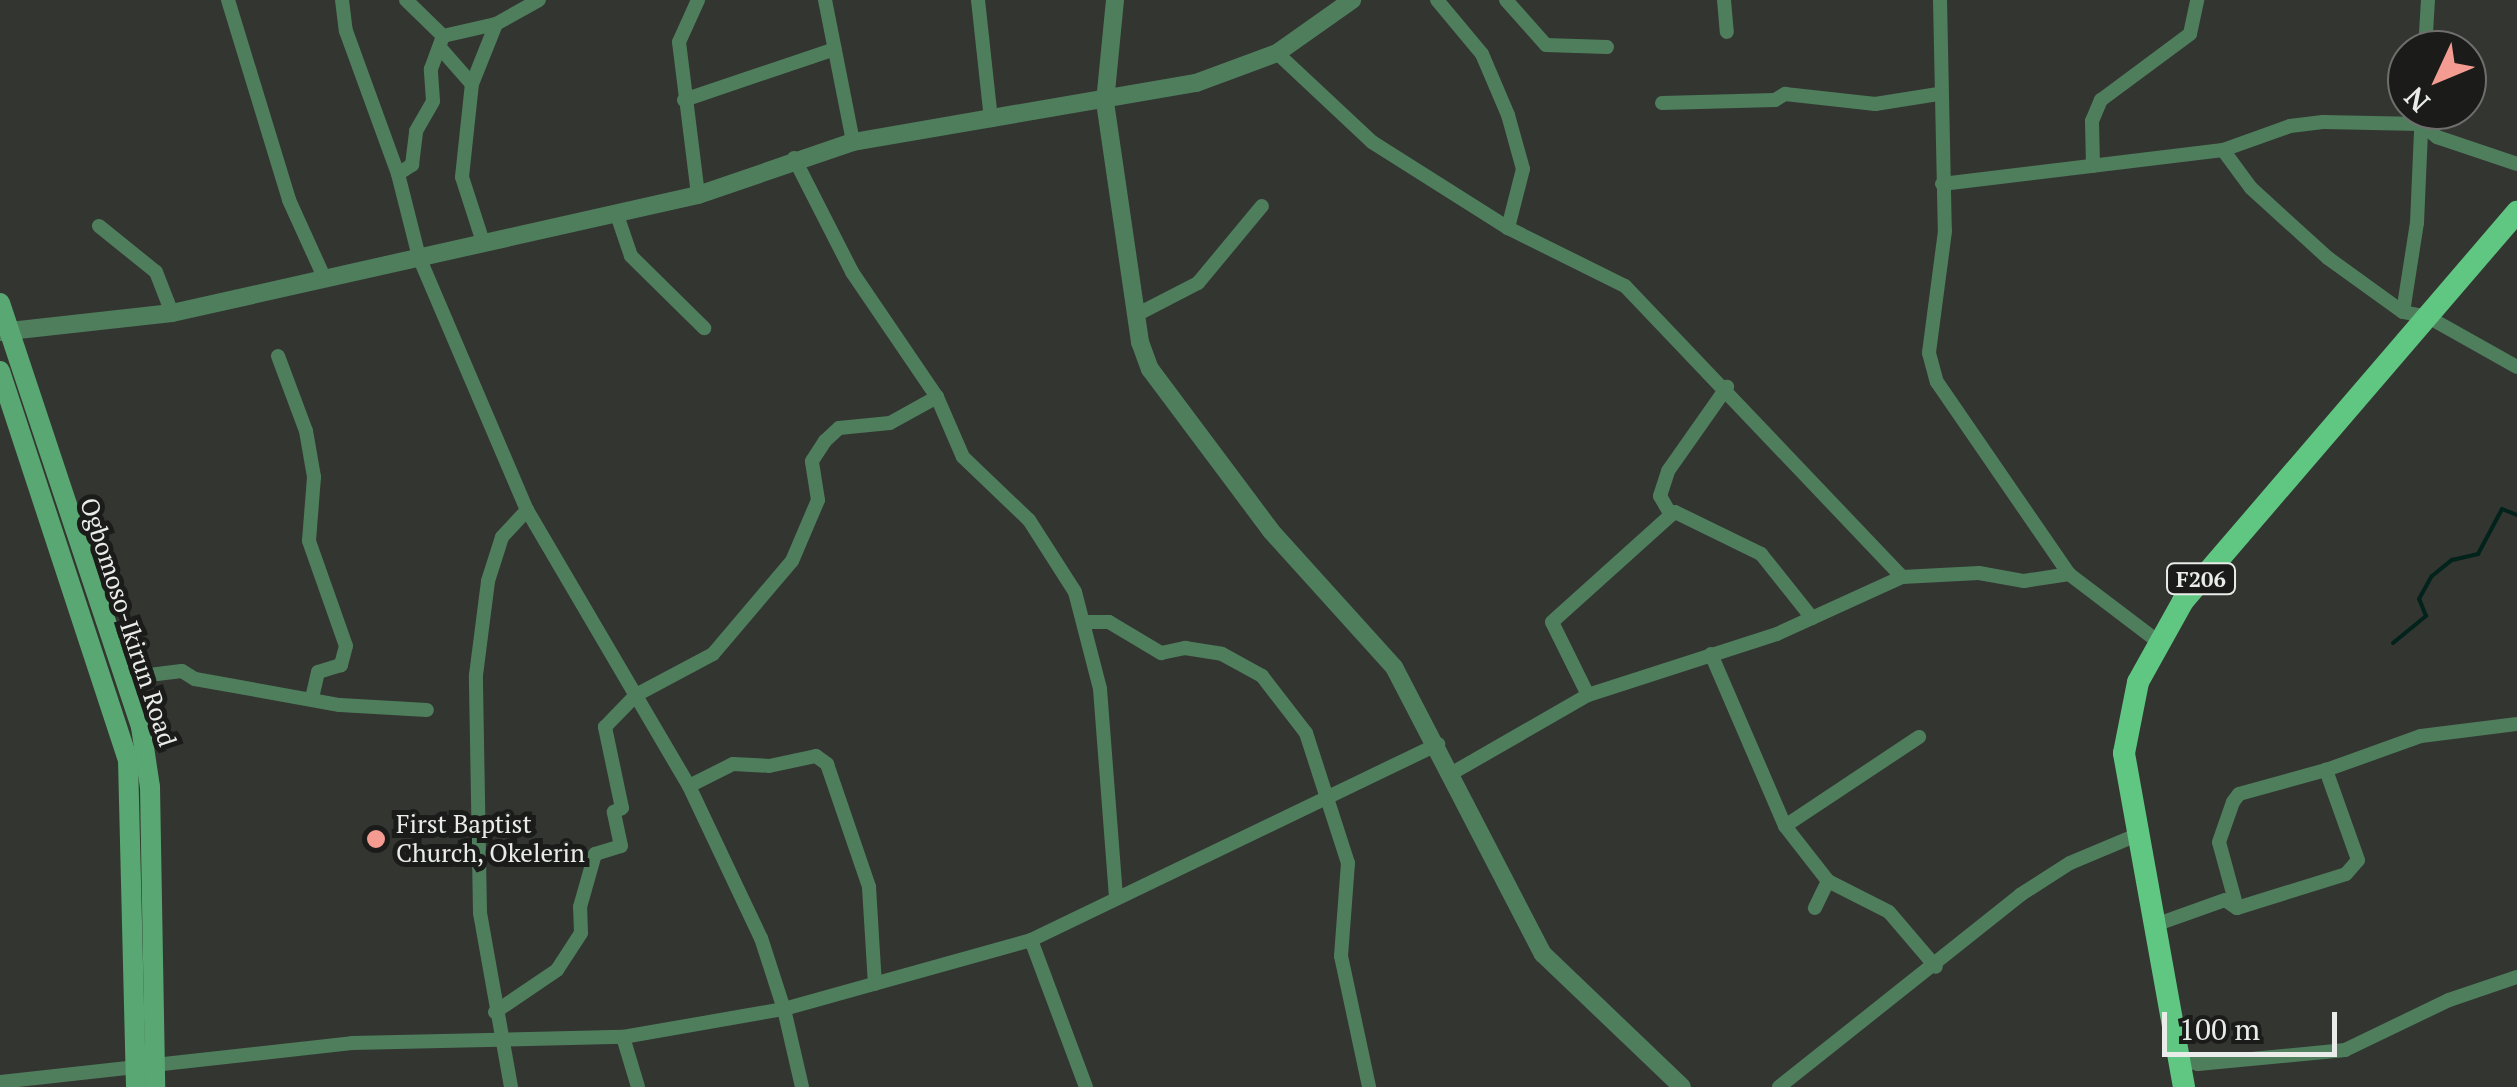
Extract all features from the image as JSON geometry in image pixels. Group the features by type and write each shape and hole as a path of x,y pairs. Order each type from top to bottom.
{"main road":[{"name":"F206","path":"2180,1087 2124,753 2128,715 2156,640 2260,507 2517,212"},
{"name":"Ogbomoso-Ikirun Road","path":"0,302 4,330 124,678 150,787 145,1064 136,1087"},
{"name":"Ogbomoso-Ikirun Road","path":"0,371 128,760 145,1064 155,1087"}],"street":[{"path":"228,0 289,200 324,276"},
{"path":"342,0 352,52 398,174 419,257 527,510 689,786 761,938 784,1008 802,1087"},
{"path":"406,0 472,84"},
{"path":"398,174 412,165 416,132 433,101 431,69 442,43 496,24 539,0"},
{"path":"698,0 679,42 698,195"},
{"path":"826,0 854,142"},
{"path":"978,0 990,120"},
{"path":"1115,0 1104,102 1136,314 1150,369 1271,531 1375,641 1454,772 1544,954 1682,1087"},
{"path":"4,330 172,313 698,195 794,158 854,142 1104,102 1196,83 1277,53 1352,0"},
{"path":"1506,0 1546,45 1607,47"},
{"path":"1724,0 1727,32"},
{"path":"1940,0 1938,94 1945,231 1929,354 1936,382 1948,408 2070,574 2156,640"},
{"path":"2092,166 2092,121 2101,100 2190,34 2197,0"},
{"path":"2426,30 2428,0"},
{"path":"1443,2 1482,54 1508,115 1523,169 1508,228"},
{"path":"483,242 462,176 472,84 496,24"},
{"path":"684,100 835,49"},
{"path":"1277,53 1372,142 1508,228 1625,286 1727,387 1902,577"},
{"path":"1662,103 1775,100 1785,94 1875,104 1938,94"},
{"path":"1942,184 2224,150 2290,126 2387,119"},
{"path":"2403,312 2420,130"},
{"path":"2432,130 2438,137 2517,164"},
{"path":"2224,150 2271,208 2403,312 2428,317 2517,367"},
{"path":"794,158 852,272 937,397 963,457 1054,550 1086,622 1100,689 1116,895"},
{"path":"1136,314 1198,283 1262,206"},
{"path":"617,215 631,256 704,328"},
{"path":"100,226 156,272 172,313"},
{"path":"278,356 311,459 309,541 346,646 341,665 318,672 312,699"},
{"path":"1671,515 1660,496 1668,471 1727,387"},
{"path":"496,1012 558,970 581,933 580,907 595,854 621,846 614,812 622,808 605,727 636,695 713,654 792,561 818,500 812,462 839,428 890,423 937,397"},
{"path":"511,1087 480,913 476,675 493,566 502,536 527,510"},
{"path":"1588,695 1552,622 1675,512 1761,554 1812,618"},
{"path":"1454,772 1588,695 1812,618 1902,577 1979,573 2024,581 2070,574"},
{"path":"1086,622 1110,622 1161,653 1186,648 1222,654 1262,676 1306,733 1348,864 1341,956 1369,1087"},
{"path":"1711,654 1786,826 1828,881 1889,912 1936,968"},
{"path":"124,678 182,671 195,680 312,699 427,710"},
{"path":"2236,908 2220,842 2239,794 2326,770 2421,736 2517,724"},
{"path":"1786,826 1919,737"},
{"path":"0,1082 352,1043 623,1036 784,1008 1031,940 1325,794 1438,744"},
{"path":"689,786 733,764 769,766 816,756 826,764 869,887 875,984"},
{"path":"2236,908 2346,874 2358,860 2326,770"},
{"path":"1779,1087 1936,968 2020,895 2070,864 2138,835"},
{"path":"1815,908 1828,881"},
{"path":"2152,926 2225,900 2236,908"},
{"path":"1031,940 1086,1087"},
{"path":"2176,1052 2344,1050 2462,994 2517,977"},
{"path":"623,1036 638,1087"}],"waterway":[{"path":"2393,643 2426,616 2419,599 2432,576 2452,560 2478,554 2502,509 2517,515"}],"place":[{"name":"First Baptist Church, Okelerin","path":"376,839"}]}
